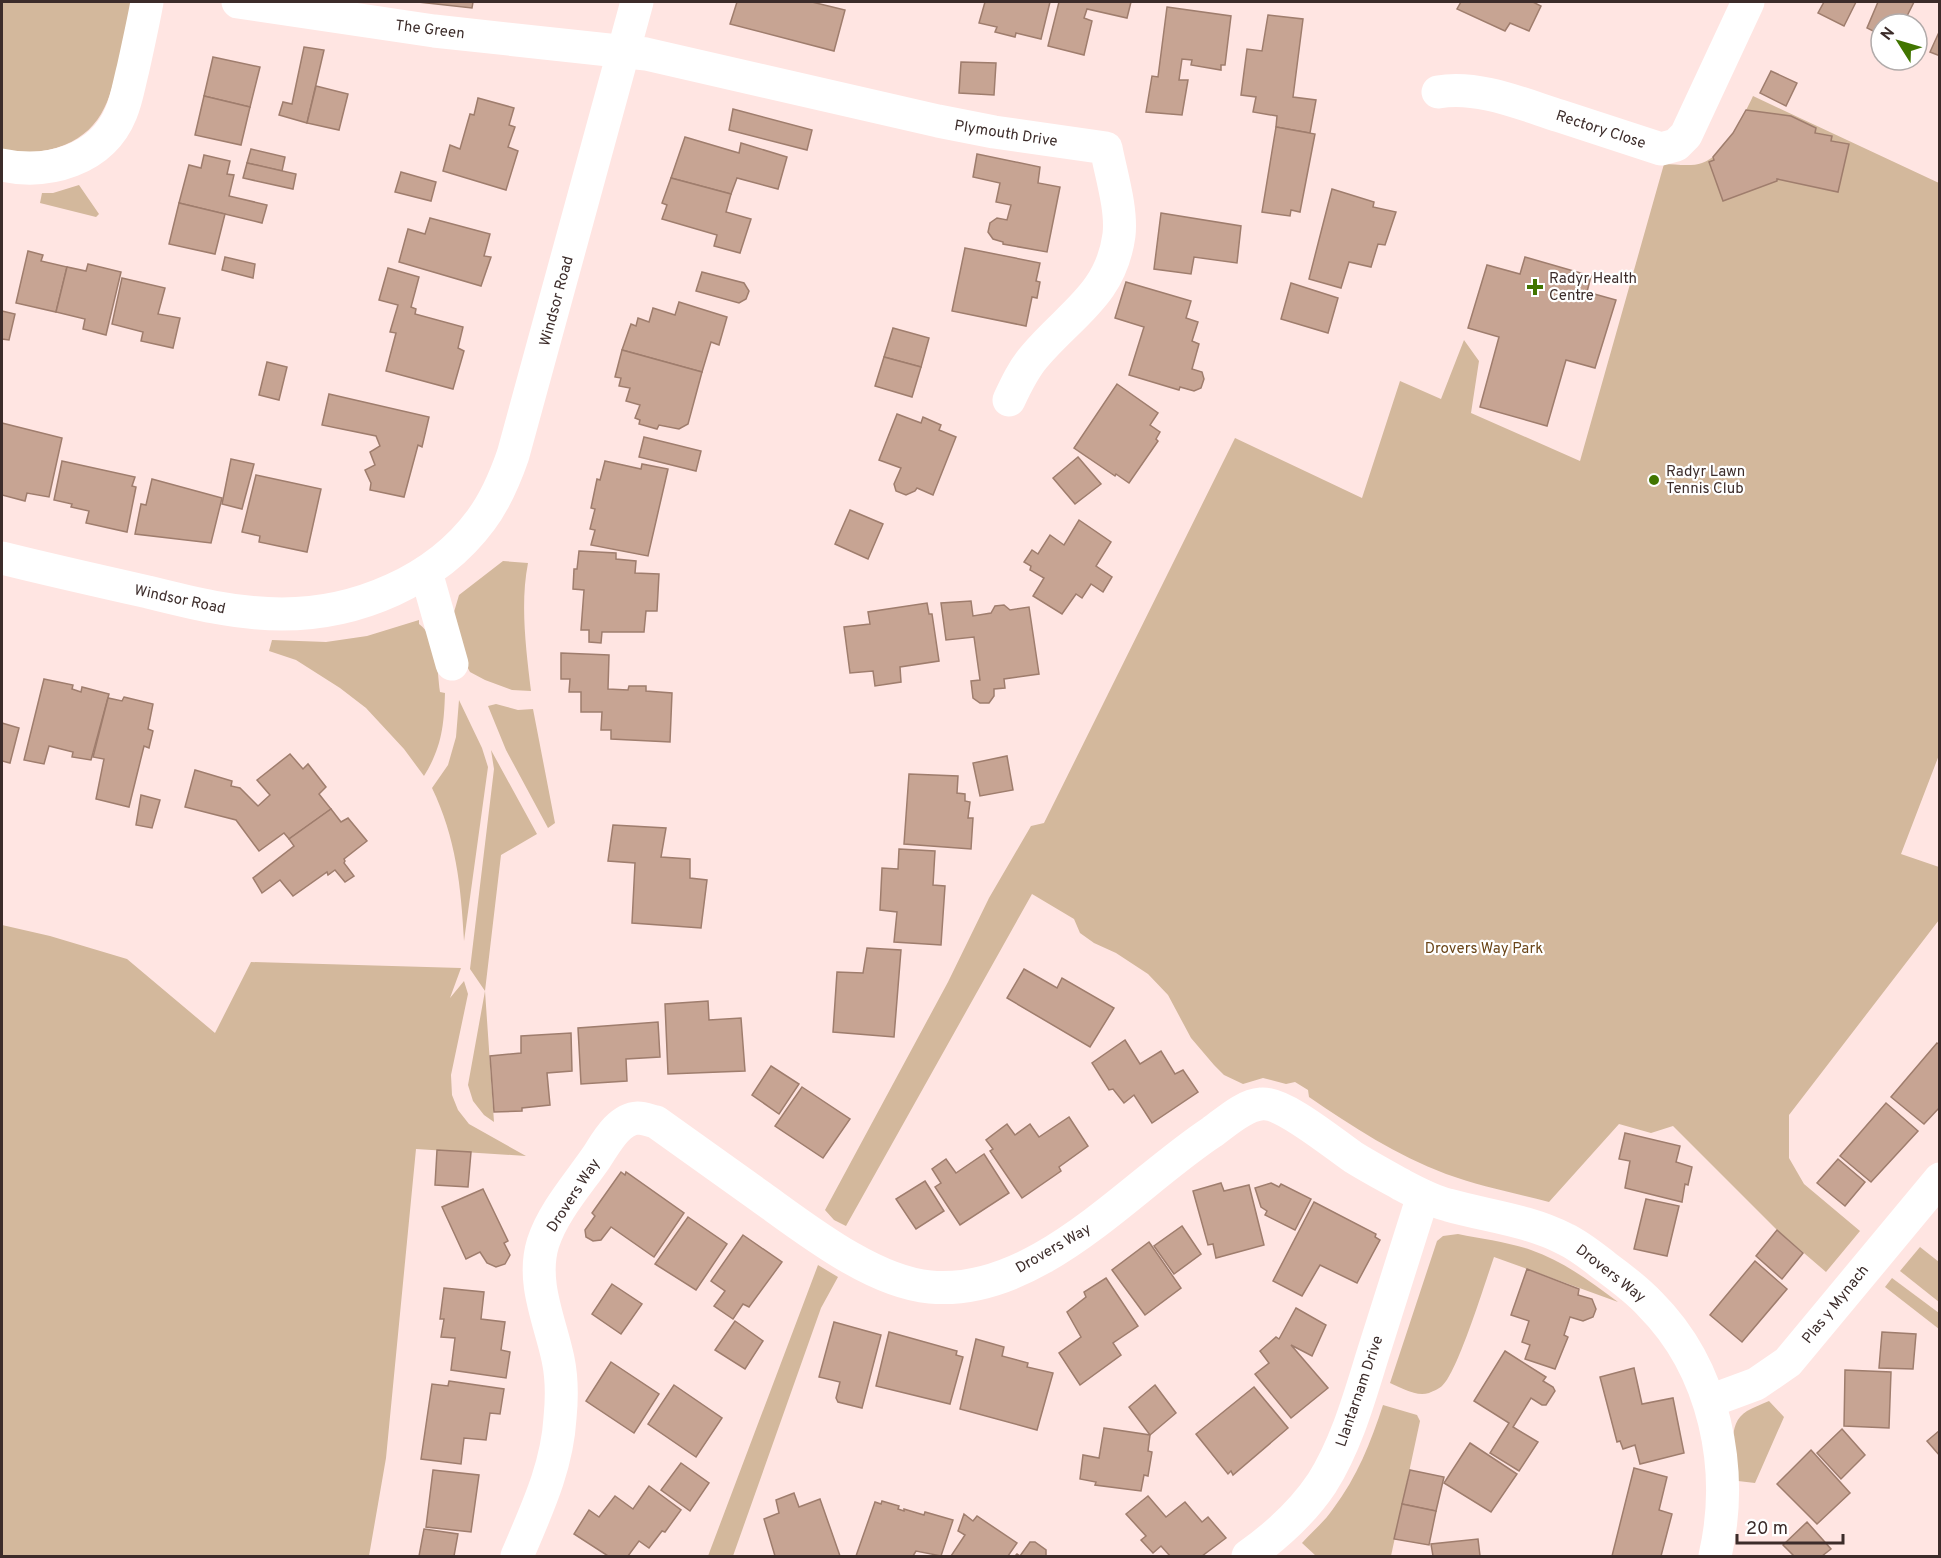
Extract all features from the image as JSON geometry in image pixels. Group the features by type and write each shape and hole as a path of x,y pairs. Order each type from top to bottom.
{"street":[{"path":"2,165 40,169 63,165 99,145 114,128 125,101 147,2"},
{"name":"The Green","path":"238,2 434,31 624,50"},
{"name":"Windsor Road","path":"2,558 214,608 283,614 322,611 352,605 390,592 426,572 450,554 480,522 502,485 518,439 637,2"},
{"name":"Rectory Close","path":"1438,92 1454,89 1473,92 1521,104 1661,149 1676,145 1686,135 1748,2"},
{"name":"Plymouth Drive","path":"624,50 938,121 994,132 1106,148 1117,203 1119,233 1113,262 1103,285 1034,357 1009,400"},
{"path":"426,572 452,664"},
{"name":"Drovers Way","path":"516,1557 544,1492 555,1458 560,1420 562,1385 558,1359 548,1325 539,1264 543,1242 555,1218 612,1134 625,1123 638,1118 656,1122 837,1250 900,1281 929,1287 980,1283 1006,1275 1029,1264 1097,1222 1159,1170 1238,1114 1263,1103 1275,1106 1291,1114 1357,1159 1423,1196 1448,1205 1529,1224 1564,1238 1589,1254 1652,1305 1684,1349 1710,1401"},
{"name":"Plas y Mynach","path":"1710,1401 1756,1384 1788,1362 1940,1179"},
{"name":"Llantarnam Drive","path":"1248,1557 1276,1535 1298,1513 1321,1484 1336,1458 1363,1387 1423,1196"},
{"path":"1710,1401 1718,1433 1722,1468 1722,1508 1715,1557"}],"green space":[{"path":"2,2 133,2 116,75 107,102 93,125 71,142 36,152 2,149"},
{"name":"Drovers Way Park","path":"1753,96 1939,183 1939,755 1901,854 1939,867 1939,920 1789,1115 1789,1158 1804,1184 1860,1231 1826,1272 1777,1230 1673,1126 1651,1133 1619,1124 1549,1202 1446,1174 1358,1130 1309,1097 1308,1090 1295,1082 1286,1084 1263,1078 1243,1084 1224,1075 1191,1038 1168,995 1148,974 1116,953 1094,943 1080,933 1074,919 1032,894 846,1226 834,1220 825,1210 948,982 989,898 1031,826 1044,823 1235,438 1362,498 1400,381 1441,399 1464,340 1479,361 1471,413 1580,461 1664,164 1693,165 1710,159 1726,144"},
{"path":"79,185 99,214 96,217 40,203 42,193 53,193"},
{"path":"503,561 528,563 524,610 531,691 512,690 470,672 464,661 452,619 459,595"},
{"path":"419,620 419,624 430,637 437,665 440,692 445,693 441,736 435,755 424,776 404,749 366,708 296,660 269,651 272,640 326,642 367,636"},
{"path":"459,700 482,748 488,767 464,941 456,863 447,825 432,788 448,765 456,737"},
{"path":"496,704 518,710 533,709 555,823 548,828 506,750 488,706"},
{"path":"491,750 537,834 501,855 485,991 470,969 494,769"},
{"path":"2,925 50,936 127,959 215,1033 251,962 461,968 450,998 464,981 468,994 451,1075 452,1095 458,1110 469,1124 526,1156 416,1149 386,1458 369,1556 2,1556"},
{"path":"485,991 494,1122 484,1115 473,1101 468,1085"},
{"path":"1458,1234 1513,1245 1543,1255 1576,1273 1618,1302 1494,1257 1463,1346 1448,1378 1441,1387 1429,1393 1419,1394 1390,1383 1437,1241 1443,1236"},
{"path":"1920,1247 1939,1262 1939,1302 1900,1271"},
{"path":"818,1265 838,1277 821,1308 733,1556 708,1556"},
{"path":"1892,1278 1939,1313 1939,1329 1885,1287"},
{"path":"1769,1401 1784,1417 1755,1483 1738,1481 1733,1443 1736,1425 1747,1411"},
{"path":"1383,1405 1417,1415 1420,1421 1391,1556 1316,1556 1302,1543 1342,1497 1368,1446"}],"building":[{"path":"418,2 473,2 472,8"},
{"path":"737,2 812,2 845,10 834,51 730,24"},
{"path":"985,2 1050,2 1041,39 1016,33 1015,37 995,32 997,27 979,23"},
{"path":"1059,2 1131,2 1127,18 1087,9 1084,18 1092,21 1084,55 1048,46"},
{"path":"1461,2 1533,2 1541,6 1529,31 1510,23 1505,31 1457,9"},
{"path":"1824,2 1856,2 1844,26 1818,13"},
{"path":"1878,2 1914,2 1909,12 1874,12"},
{"path":"1167,7 1231,16 1225,65 1221,65 1221,70 1191,65 1192,60 1182,59 1179,80 1188,80 1182,115 1146,112 1152,76 1158,77"},
{"path":"1268,15 1303,19 1293,97 1316,100 1310,133 1276,127 1277,116 1253,112 1256,97 1241,95 1247,49 1262,51"},
{"path":"1940,30 1940,56 1930,52"},
{"path":"304,47 324,50 307,123 279,115 283,102 292,104"},
{"path":"213,57 260,67 250,107 204,96"},
{"path":"961,62 996,63 994,95 959,93"},
{"path":"1771,71 1797,83 1786,106 1760,93"},
{"path":"316,86 348,94 339,130 307,123"},
{"path":"204,96 250,107 241,145 195,135"},
{"path":"478,98 514,108 509,125 515,127 508,147 518,151 506,190 443,171 450,145 460,149 470,114 474,115"},
{"path":"733,109 812,130 807,150 729,130"},
{"path":"1746,110 1791,116 1816,128 1815,133 1832,136 1831,141 1849,144 1838,192 1777,179 1777,181 1723,201 1709,162 1714,160 1713,157 1733,133"},
{"path":"1276,127 1315,134 1300,212 1291,210 1290,216 1262,212"},
{"path":"685,137 739,153 741,143 787,157 778,189 737,178 731,194 671,178"},
{"path":"251,149 285,157 282,171 247,163"},
{"path":"977,154 1040,167 1038,183 1060,187 1047,252 1003,244 993,239 988,232 990,223 997,218 1007,220 1011,205 996,202 1000,183 973,177"},
{"path":"204,155 230,161 227,174 234,175 229,196 267,205 262,223 179,203 189,165 201,168"},
{"path":"247,163 296,174 293,189 243,178"},
{"path":"401,172 436,182 431,201 395,192"},
{"path":"671,178 731,194 726,212 751,219 740,253 714,246 717,235 662,219 667,205 662,203"},
{"path":"1332,189 1374,202 1373,207 1396,212 1385,245 1378,244 1371,267 1349,262 1341,288 1309,279"},
{"path":"179,203 225,214 215,254 169,244"},
{"path":"1161,213 1241,226 1237,263 1194,257 1191,274 1154,269"},
{"path":"430,218 490,234 484,256 491,257 481,286 399,262 408,229 425,234"},
{"path":"965,248 1040,263 1036,281 1040,282 1037,298 1032,297 1026,326 952,311"},
{"path":"28,251 43,255 41,261 67,267 56,312 16,303"},
{"path":"225,257 255,264 253,278 222,270"},
{"path":"1525,257 1591,276 1587,292 1616,300 1595,368 1566,360 1547,426 1480,407 1499,337 1468,328 1487,265 1520,274"},
{"path":"88,264 121,272 106,335 83,329 85,319 56,312 67,267 86,271"},
{"path":"388,268 419,277 411,307 416,309 415,314 463,327 458,348 464,351 453,389 386,371 396,333 390,332 398,305 379,300"},
{"path":"702,272 744,283 749,291 746,299 739,303 696,291"},
{"path":"122,278 165,288 158,314 180,318 173,348 141,341 143,332 112,324"},
{"path":"1126,282 1191,301 1186,318 1198,322 1192,341 1199,344 1192,369 1202,372 1204,379 1201,388 1194,391 1180,387 1179,390 1129,375 1144,327 1115,318"},
{"path":"1291,283 1338,298 1328,333 1281,319"},
{"path":"679,302 727,317 719,345 711,342 702,372 622,350 631,324 636,326 638,318 649,322 653,308 675,315"},
{"path":"2,311 15,314 9,340 2,339"},
{"path":"893,328 929,338 921,367 884,357"},
{"path":"622,350 702,372 688,424 679,429 659,425 657,429 639,424 640,420 635,418 640,405 626,401 630,388 619,386 621,378 615,377"},
{"path":"884,357 921,367 912,397 875,386"},
{"path":"267,362 287,367 279,400 259,395"},
{"path":"1117,384 1158,413 1150,425 1160,432 1156,439 1158,441 1129,483 1074,448"},
{"path":"329,394 429,417 422,447 418,445 404,497 370,490 371,483 365,470 375,465 370,452 380,446 376,436 322,425"},
{"path":"897,414 921,423 923,417 941,425 939,430 956,437 933,495 917,488 906,495 896,491 894,484 901,468 879,460"},
{"path":"2,423 62,438 49,497 27,493 25,501 2,495"},
{"path":"644,437 701,451 696,471 639,457"},
{"path":"1078,457 1101,484 1075,504 1053,478"},
{"path":"231,459 254,464 242,509 222,504"},
{"path":"62,461 135,477 132,486 136,487 127,532 86,523 89,511 54,500"},
{"path":"605,461 641,469 642,464 668,469 648,556 591,545 595,530 590,529 595,509 591,508 597,479 600,480"},
{"path":"256,475 321,489 307,552 259,542 260,536 242,532"},
{"path":"152,479 222,498 211,543 135,534 141,504 146,505"},
{"path":"850,510 883,524 868,559 835,544"},
{"path":"1079,520 1111,542 1096,566 1112,577 1103,592 1091,584 1082,598 1076,594 1062,614 1033,596 1044,578 1030,570 1031,566 1024,562 1032,550 1038,554 1050,535 1064,545"},
{"path":"579,551 616,553 616,559 636,561 635,573 659,574 657,611 646,611 644,632 602,632 601,643 589,642 589,630 581,630 584,590 573,589 574,569 577,569"},
{"path":"971,601 973,616 991,613 995,606 1004,605 1010,610 1029,607 1039,674 1004,679 1005,688 994,689 994,696 989,703 980,703 973,698 971,681 980,680 974,637 946,640 941,603"},
{"path":"927,603 929,614 932,614 939,661 900,667 901,682 875,686 873,671 850,673 844,627 870,624 868,612"},
{"path":"561,653 609,655 608,689 628,690 629,686 646,686 646,691 672,693 670,742 611,739 611,730 601,730 602,712 581,712 581,692 569,692 570,679 561,679"},
{"path":"44,679 73,685 72,689 81,692 82,687 109,694 91,760 72,757 73,752 49,746 44,764 24,760"},
{"path":"124,697 153,704 148,729 153,731 149,748 144,746 129,807 96,799 104,759 93,757 108,698 122,701"},
{"path":"2,723 19,728 10,763 2,761"},
{"path":"290,754 303,769 308,764 326,787 319,794 331,809 289,839 284,833 259,851 236,820 185,807 195,770 232,781 231,786 240,788 258,806 270,795 257,780"},
{"path":"1007,756 1013,790 980,796 973,763"},
{"path":"909,774 958,776 957,793 965,794 965,801 970,802 968,818 973,818 971,849 904,844"},
{"path":"141,795 160,800 152,828 136,825"},
{"path":"331,809 341,822 348,818 367,841 344,859 344,863 354,876 345,882 335,870 328,875 327,872 293,896 280,880 262,893 253,878 294,846 289,839"},
{"path":"613,825 666,828 661,857 690,859 690,878 707,880 701,928 632,923 635,863 608,861"},
{"path":"899,849 935,851 933,885 945,886 941,945 894,942 897,912 880,910 882,868 898,869"},
{"path":"867,948 901,950 894,1037 833,1032 837,972 863,973"},
{"path":"1024,969 1057,988 1062,978 1114,1008 1090,1047 1007,998"},
{"path":"708,1001 709,1020 741,1018 745,1071 668,1074 665,1004"},
{"path":"658,1022 660,1057 626,1059 627,1081 581,1084 578,1028"},
{"path":"571,1033 572,1071 547,1073 550,1105 522,1108 522,1111 494,1112 490,1056 521,1053 521,1036"},
{"path":"1125,1040 1140,1064 1161,1051 1175,1074 1183,1070 1198,1092 1152,1123 1134,1095 1124,1103 1113,1089 1109,1090 1092,1063"},
{"path":"1937,1043 1940,1045 1940,1107 1924,1124 1891,1097"},
{"path":"771,1066 799,1084 779,1114 752,1095"},
{"path":"802,1087 850,1119 823,1158 775,1126"},
{"path":"1886,1103 1918,1131 1871,1182 1840,1156"},
{"path":"1069,1117 1088,1146 1059,1167 1061,1171 1022,1198 990,1151 993,1149 986,1140 1007,1124 1015,1135 1030,1124 1039,1137"},
{"path":"1625,1133 1680,1146 1676,1162 1692,1167 1688,1185 1685,1184 1682,1202 1625,1188 1630,1161 1619,1159"},
{"path":"437,1150 471,1152 468,1187 435,1185"},
{"path":"984,1154 1009,1193 960,1225 935,1187 941,1183 932,1169 946,1159 956,1173"},
{"path":"1838,1159 1865,1182 1845,1206 1817,1183"},
{"path":"621,1172 625,1175 626,1172 684,1213 654,1257 611,1227 601,1240 593,1241 586,1237 585,1230 595,1216 592,1213"},
{"path":"925,1181 944,1211 916,1229 896,1199"},
{"path":"1221,1183 1224,1191 1249,1185 1264,1245 1216,1258 1213,1244 1208,1245 1193,1191"},
{"path":"1271,1183 1279,1187 1281,1184 1311,1199 1295,1230 1265,1215 1267,1211 1261,1207 1255,1188"},
{"path":"483,1189 508,1241 504,1243 510,1255 505,1264 496,1267 487,1263 480,1252 466,1259 442,1207"},
{"path":"1646,1199 1679,1206 1667,1256 1634,1249"},
{"path":"1314,1202 1376,1234 1375,1237 1380,1240 1357,1283 1320,1265 1302,1296 1273,1281"},
{"path":"688,1217 727,1244 696,1290 655,1264"},
{"path":"1182,1226 1201,1254 1174,1274 1154,1246"},
{"path":"1777,1230 1803,1253 1782,1279 1756,1256"},
{"path":"743,1235 782,1262 749,1307 743,1304 733,1319 714,1306 725,1291 711,1281"},
{"path":"1149,1242 1181,1288 1145,1315 1112,1270"},
{"path":"1755,1261 1787,1289 1742,1342 1710,1315"},
{"path":"1527,1269 1579,1289 1578,1295 1592,1299 1596,1309 1593,1317 1583,1321 1570,1317 1564,1335 1568,1337 1555,1369 1525,1359 1530,1345 1522,1342 1529,1321 1511,1315"},
{"path":"1106,1278 1138,1326 1113,1343 1121,1355 1080,1385 1059,1353 1081,1337 1067,1312 1086,1297 1084,1292"},
{"path":"612,1284 642,1304 621,1334 592,1314"},
{"path":"444,1288 484,1292 481,1319 505,1322 501,1350 510,1352 506,1378 451,1370 455,1338 441,1337 444,1319 440,1319"},
{"path":"1296,1308 1326,1325 1312,1356 1291,1345 1328,1388 1291,1418 1255,1374 1269,1363 1260,1351 1276,1337 1279,1339"},
{"path":"735,1321 763,1341 745,1369 715,1350"},
{"path":"834,1322 881,1335 862,1408 838,1402 836,1398 840,1382 819,1377"},
{"path":"889,1332 957,1351 956,1355 963,1357 950,1404 876,1386"},
{"path":"1882,1332 1916,1334 1913,1369 1879,1368"},
{"path":"976,1339 1004,1347 1002,1356 1028,1363 1027,1367 1053,1373 1037,1430 960,1409"},
{"path":"1505,1351 1546,1377 1543,1381 1555,1391 1546,1405 1531,1398 1513,1427 1538,1442 1519,1471 1490,1453 1509,1423 1474,1401"},
{"path":"611,1362 659,1394 634,1433 586,1401"},
{"path":"1634,1368 1642,1404 1673,1398 1684,1453 1640,1464 1635,1445 1623,1449 1620,1441 1617,1442 1600,1377"},
{"path":"1845,1370 1891,1372 1889,1428 1844,1426"},
{"path":"449,1381 504,1389 500,1414 490,1413 486,1440 464,1438 461,1464 421,1459 432,1384 448,1386"},
{"path":"674,1385 722,1418 696,1457 648,1424"},
{"path":"1155,1385 1176,1413 1150,1435 1129,1407"},
{"path":"1254,1387 1288,1428 1233,1475 1231,1471 1228,1474 1196,1434"},
{"path":"1104,1428 1150,1435 1148,1451 1152,1452 1148,1476 1144,1475 1141,1491 1095,1485 1096,1482 1080,1479 1083,1455 1099,1458"},
{"path":"1842,1429 1865,1455 1841,1479 1817,1453"},
{"path":"1940,1430 1940,1456 1927,1441"},
{"path":"1470,1443 1517,1474 1491,1512 1444,1483"},
{"path":"1811,1450 1850,1493 1817,1524 1777,1484"},
{"path":"681,1463 709,1483 690,1511 661,1490"},
{"path":"1634,1468 1667,1477 1659,1510 1672,1514 1661,1556 1612,1556"},
{"path":"433,1470 479,1475 471,1532 426,1527"},
{"path":"1410,1470 1444,1477 1436,1511 1402,1504"},
{"path":"649,1486 681,1510 665,1532 662,1531 649,1548 639,1541 628,1556 608,1556 574,1534 589,1510 599,1517 615,1496 633,1509"},
{"path":"794,1493 799,1507 820,1499 840,1556 775,1556 764,1519 779,1513 776,1500"},
{"path":"1148,1496 1166,1517 1185,1502 1202,1522 1208,1517 1226,1538 1202,1556 1170,1556 1161,1546 1153,1553 1141,1540 1146,1536 1126,1514"},
{"path":"882,1501 899,1506 898,1509 904,1511 904,1509 924,1515 925,1512 953,1520 941,1556 916,1551 913,1556 856,1556 875,1502 881,1504"},
{"path":"1402,1504 1436,1511 1429,1545 1394,1539"},
{"path":"964,1514 973,1521 977,1516 1017,1543 1008,1556 951,1556 965,1535 958,1531"},
{"path":"1807,1522 1831,1549 1822,1556 1794,1556 1783,1545"},
{"path":"424,1529 458,1534 454,1556 419,1556"},
{"path":"1478,1539 1480,1556 1433,1556 1431,1544"},
{"path":"1030,1542 1035,1542 1046,1550 1046,1556 1020,1556"}],"place":[{"name":"Radyr Health Centre","path":"1535,287"},
{"name":"Radyr Lawn Tennis Club","path":"1654,480"}]}
